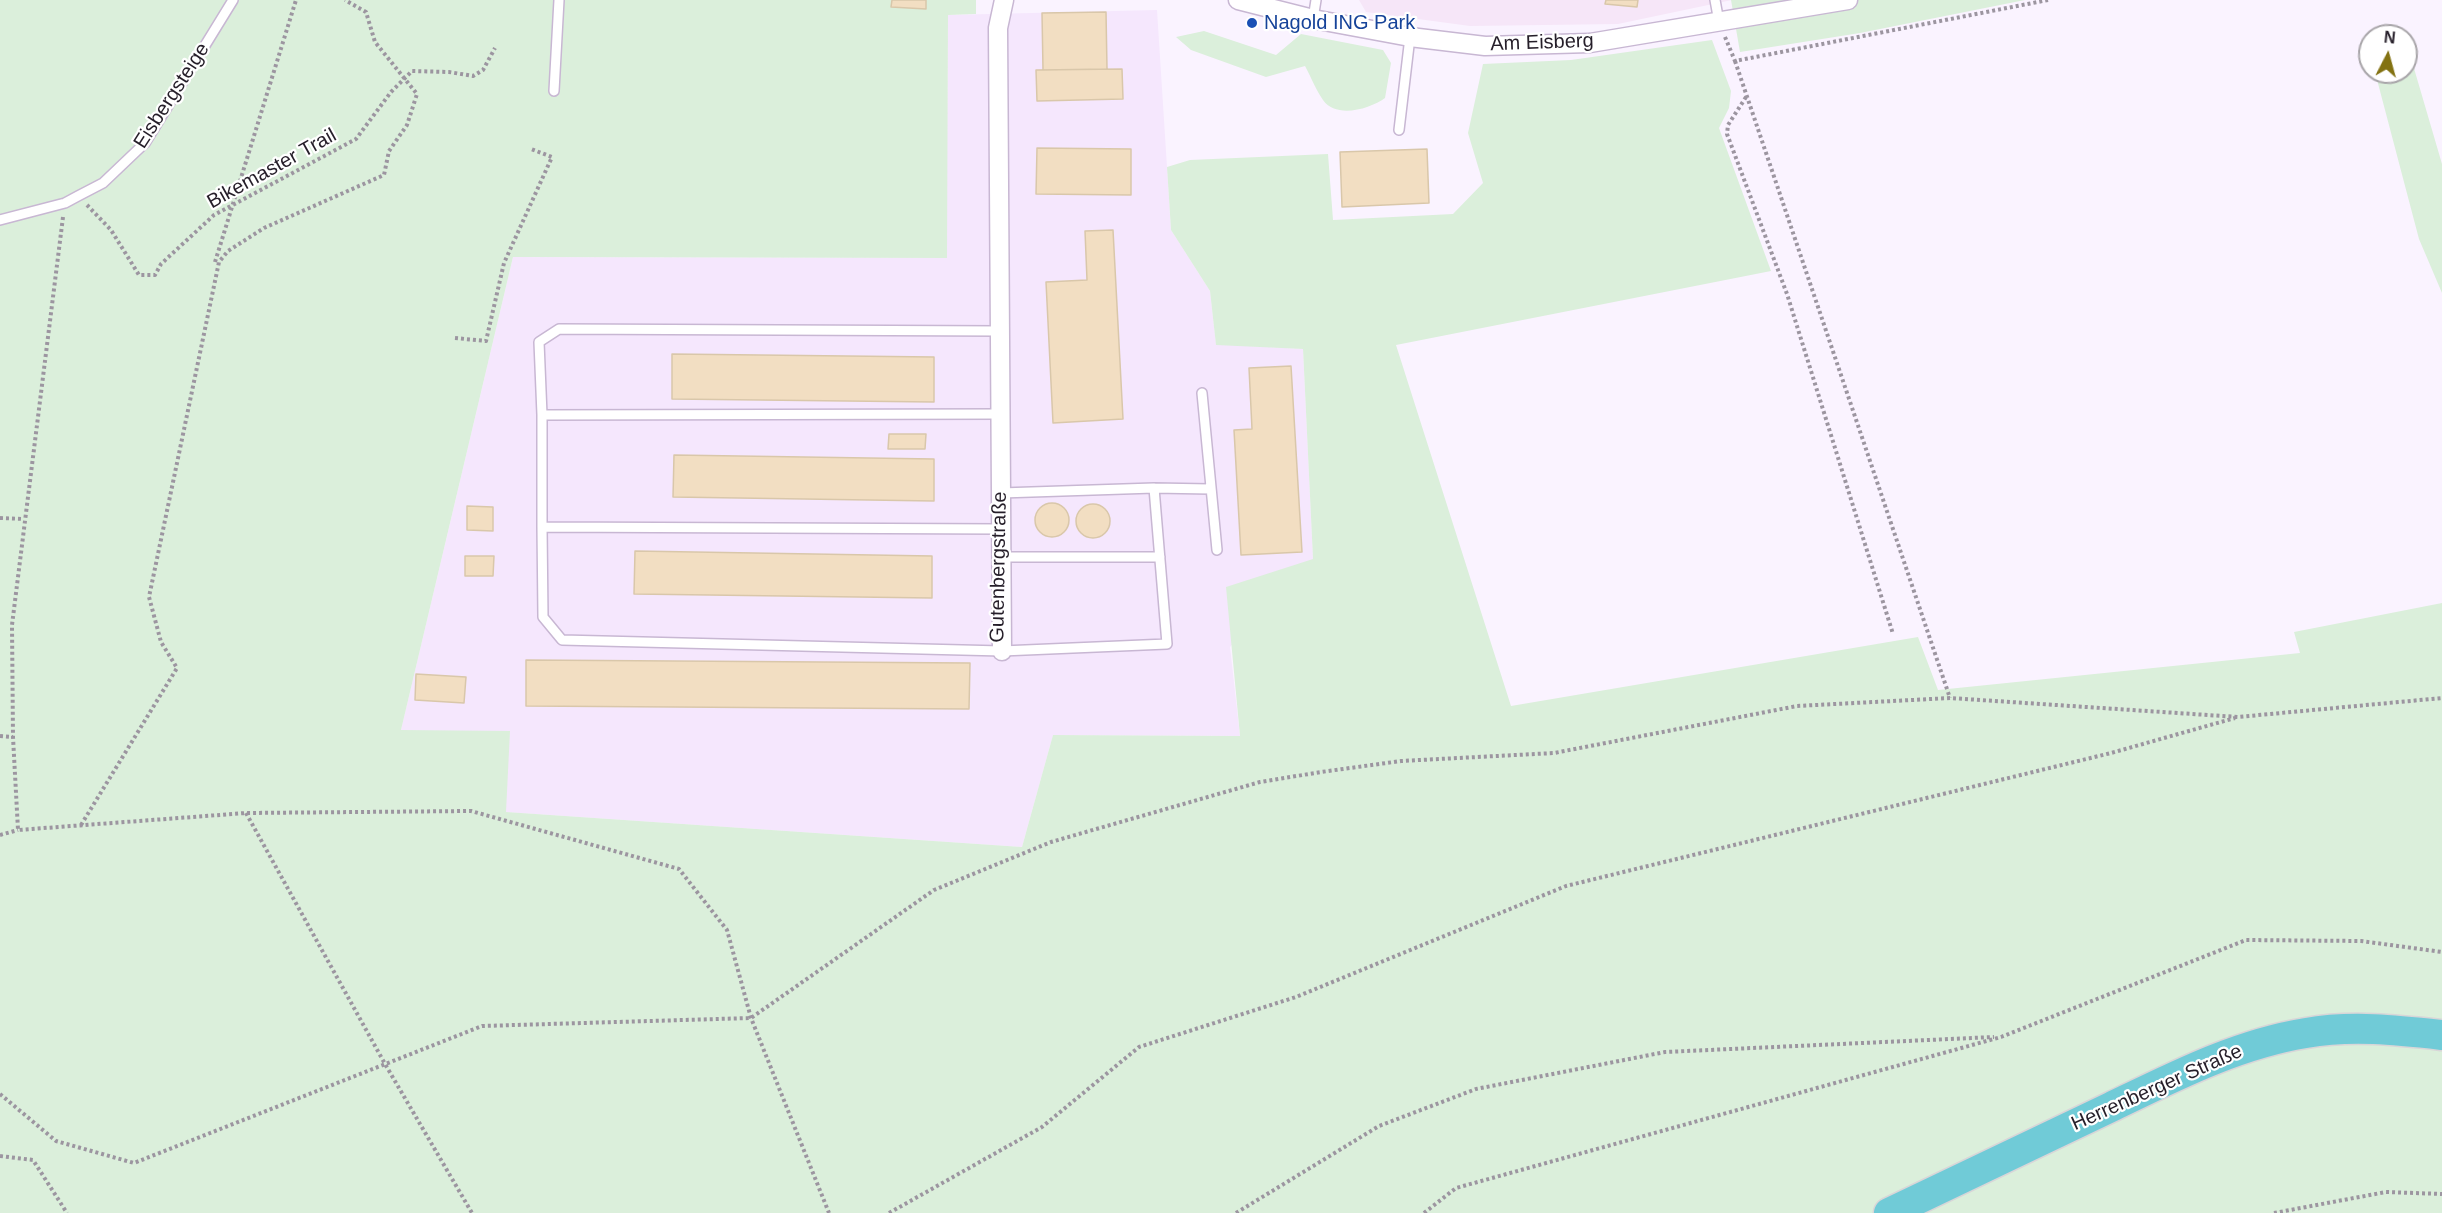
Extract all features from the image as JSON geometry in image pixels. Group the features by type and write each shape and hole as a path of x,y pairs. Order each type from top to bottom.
{"main road":[{"name":"Herrenberger Straße","path":"1889,1213 2187,1071 2273,1040 2343,1029 2386,1029 2442,1035"}],"street":[{"name":"Gutenbergstraße","path":"1002,651 998,28 1004,0"},
{"name":"Am Eisberg","path":"1238,0 1312,19 1410,37 1485,46 1590,43 1848,0"}],"lane":[{"name":"Eisbergsteige","path":"0,220 65,203 103,183 145,143 233,0"},
{"path":"554,91 559,0"},
{"path":"1312,19 1316,0"},
{"path":"1714,0 1719,22"},
{"path":"1399,130 1410,37"},
{"name":"Gutenbergstraße","path":"1000,332 560,329 539,342 542,415 543,617 562,640 1002,651"},
{"path":"1202,393 1217,550"},
{"path":"542,415 1001,414"},
{"path":"1002,651 1167,644 1154,489"},
{"path":"1001,493 1210,489"},
{"path":"542,527 1001,528"},
{"path":"1001,557 1160,557"}],"path":[{"path":"215,262 296,0"},
{"path":"81,826 177,668 161,642 149,597 219,262 243,239 384,175 389,151 407,125 417,94 375,42 366,12 345,0"},
{"path":"1735,61 2048,0"},
{"path":"1719,22 1747,96 1950,698"},
{"path":"405,78 412,71 449,72 473,76 483,70 495,48"},
{"name":"Bikemaster Trail","path":"78,196 111,230 139,275 155,275 161,264 214,215 356,140 405,78"},
{"path":"1747,96 1728,125 1727,134 1787,294 1893,634"},
{"path":"455,338 486,340 504,263 552,157 531,149"},
{"path":"18,830 13,737 12,625 65,203"},
{"path":"0,518 24,519"},
{"path":"0,1094 56,1141 134,1163 482,1026 751,1018 934,890 1051,842 1260,782 1401,761 1554,753 1797,706 1950,698 2238,717 2442,698"},
{"path":"889,1213 1042,1127 1139,1047 1296,997 1566,886 2111,753 2238,717"},
{"path":"0,736 13,737"},
{"path":"0,835 18,830 246,813 471,811 679,869 727,930 751,1018 829,1213"},
{"path":"246,813 472,1213"},
{"path":"1424,1213 1456,1188 2001,1037 2246,940 2361,941 2442,952"},
{"path":"1236,1213 1379,1126 1476,1089 1665,1052 2001,1037"},
{"path":"0,1156 33,1160 67,1213"},
{"path":"2274,1213 2386,1192 2442,1194"}],"shaded area":[{"path":"1359,0 1732,0 1618,24 1470,26 1366,12"},
{"path":"1157,10 1171,230 1210,291 1216,344 1303,349 1313,559 1230,647 1240,736 1053,735 1022,847 505,812 401,730 513,257 946,258 948,15"}],"green space":[{"path":"0,0 976,0 976,14 948,15 947,258 513,257 401,730 510,731 506,812 1022,847 1053,735 1240,736 1226,587 1313,559 1303,349 1216,345 1210,291 1171,230 1167,167 1190,160 1328,154 1333,220 1453,214 1483,183 1468,133 1483,64 1571,60 1712,40 1731,91 1729,108 1719,128 1771,271 1396,345 1511,706 1918,637 1938,690 2300,653 2294,632 2442,603 2442,1213 0,1213"},
{"path":"1731,0 2025,0 1860,33 1740,52"},
{"path":"1204,31 1276,55 1301,34 1383,50 1391,63 1385,98 1371,106 1344,111 1336,109 1323,100 1305,66 1266,77 1191,50 1176,37"},
{"path":"2418,82 2442,164 2442,293 2419,239 2378,84 2418,84"}],"building":[{"path":"892,0 926,0 926,9 891,7"},
{"path":"1606,0 1638,0 1637,7 1605,4"},
{"path":"1106,12 1107,69 1043,70 1042,13"},
{"path":"1122,69 1123,99 1037,101 1036,70"},
{"path":"1037,148 1131,149 1131,195 1036,194"},
{"path":"1427,149 1429,203 1342,207 1340,152"},
{"path":"1113,230 1123,419 1053,423 1046,282 1087,280 1085,231"},
{"path":"672,354 934,357 934,402 672,399"},
{"path":"1291,366 1302,552 1241,555 1234,430 1252,429 1249,368"},
{"path":"889,434 926,434 925,449 888,449"},
{"path":"674,455 934,459 934,501 673,497"},
{"path":"1052,503 1064,508 1069,520 1064,532 1052,537 1040,532 1035,520 1040,508"},
{"path":"1093,504 1105,509 1110,521 1105,533 1093,538 1081,533 1076,521 1081,509"},
{"path":"467,506 493,507 493,531 467,530"},
{"path":"635,551 932,556 932,598 634,594"},
{"path":"465,556 494,556 493,576 465,576"},
{"path":"526,660 970,663 969,709 526,706"},
{"path":"416,674 466,677 464,703 415,700"}],"place":[{"name":"Nagold ING Park","path":"1252,23"}]}
